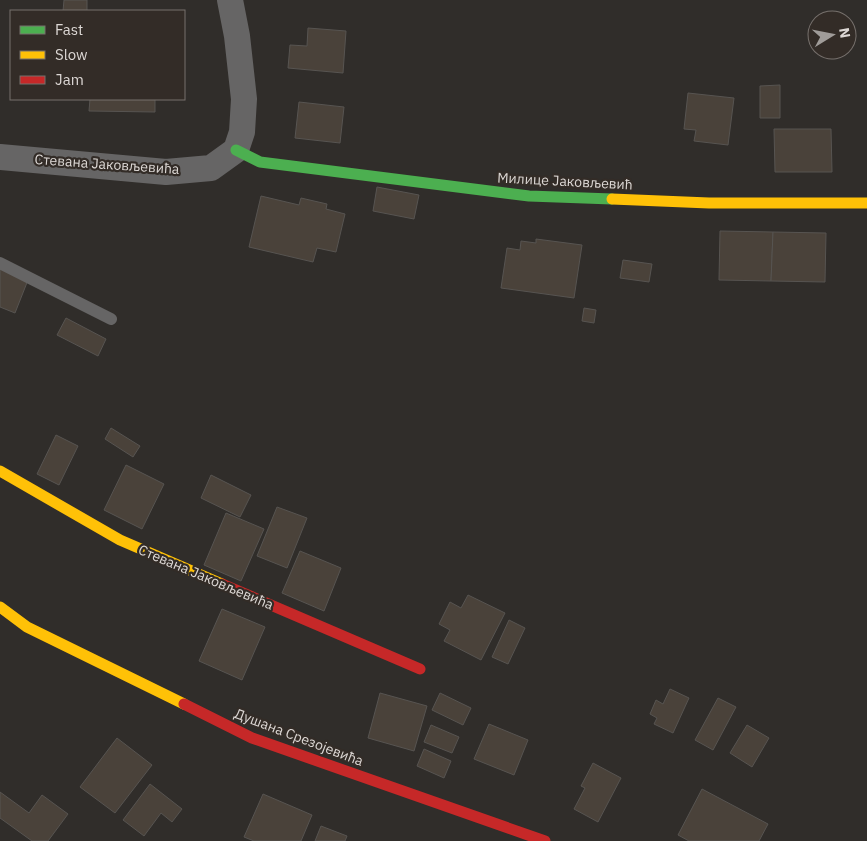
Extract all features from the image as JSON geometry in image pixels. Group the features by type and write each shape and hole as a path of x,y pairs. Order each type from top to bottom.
{"street":[{"path":"230,0 237,36 244,99 242,132 236,150"},
{"name":"Стевана Јаковљевића","path":"0,157 166,172 211,168 236,150"},
{"name":"Милице Јаковљевић","path":"236,150 260,162 528,196 708,203 867,203"},
{"name":"Стевана Јаковљевића","path":"0,471 120,540 420,670"},
{"name":"Душана Срезојевића","path":"0,607 27,627 252,738 546,841"}],"lane":[{"path":"0,263 111,319"},
{"path":"498,841 504,827"}],"building":[{"path":"64,0 87,0 87,10 63,10"},
{"path":"308,28 346,31 343,73 288,68 290,45 307,46"},
{"path":"780,85 780,118 760,118 760,86"},
{"path":"688,93 734,98 728,145 694,141 696,130 684,129"},
{"path":"90,100 155,100 155,112 89,111"},
{"path":"299,102 344,107 340,143 295,138"},
{"path":"774,129 831,129 832,172 775,172"},
{"path":"377,187 419,195 414,219 373,211"},
{"path":"261,196 299,205 301,198 327,204 326,209 345,214 336,252 317,248 313,262 249,247"},
{"path":"720,231 773,232 771,281 719,280"},
{"path":"773,232 826,233 825,282 771,281"},
{"path":"536,239 582,245 574,298 501,288 507,248 520,250 521,241 536,243"},
{"path":"623,260 652,264 649,282 620,278"},
{"path":"0,269 28,280 15,313 0,307"},
{"path":"584,308 596,310 594,323 582,321"},
{"path":"66,318 106,339 98,356 57,335"},
{"path":"111,428 140,446 133,457 105,439"},
{"path":"56,435 78,446 59,485 37,474"},
{"path":"126,465 164,484 142,529 104,510"},
{"path":"211,475 251,495 240,517 201,498"},
{"path":"277,507 307,518 287,568 257,556"},
{"path":"226,513 264,529 241,581 204,565"},
{"path":"300,551 341,568 324,611 282,593"},
{"path":"468,595 505,613 481,660 444,641 450,630 439,624 450,602 461,608"},
{"path":"222,609 265,627 242,680 199,661"},
{"path":"509,620 525,628 508,664 492,657"},
{"path":"670,689 689,698 673,733 654,724 657,718 650,714 656,700 663,704"},
{"path":"380,693 427,706 414,751 368,738"},
{"path":"440,693 471,708 463,725 432,710"},
{"path":"718,698 736,707 713,750 695,740"},
{"path":"489,724 528,740 514,775 474,759"},
{"path":"431,725 459,737 452,753 424,742"},
{"path":"747,725 769,738 752,767 730,753"},
{"path":"117,738 152,765 115,813 80,787"},
{"path":"424,749 451,761 444,778 417,766"},
{"path":"593,763 621,778 598,822 574,809 585,788 581,786"},
{"path":"150,784 182,809 172,822 161,813 144,836 123,820"},
{"path":"702,789 768,824 759,841 689,841 678,835"},
{"path":"0,792 29,813 42,795 68,814 48,841 32,841 0,818"},
{"path":"263,794 312,815 301,841 254,841 244,837"},
{"path":"321,826 347,836 345,841 315,841"}],"traffic: fast":[{"path":"236,150 260,162 529,196 612,199"}],"traffic: slow":[{"path":"612,199 709,203 867,203"},
{"path":"0,471 120,540 222,584"},
{"path":"0,607 27,627 184,704"}],"traffic: jam":[{"path":"222,584 420,669"},
{"path":"184,704 252,738 545,841"}]}
